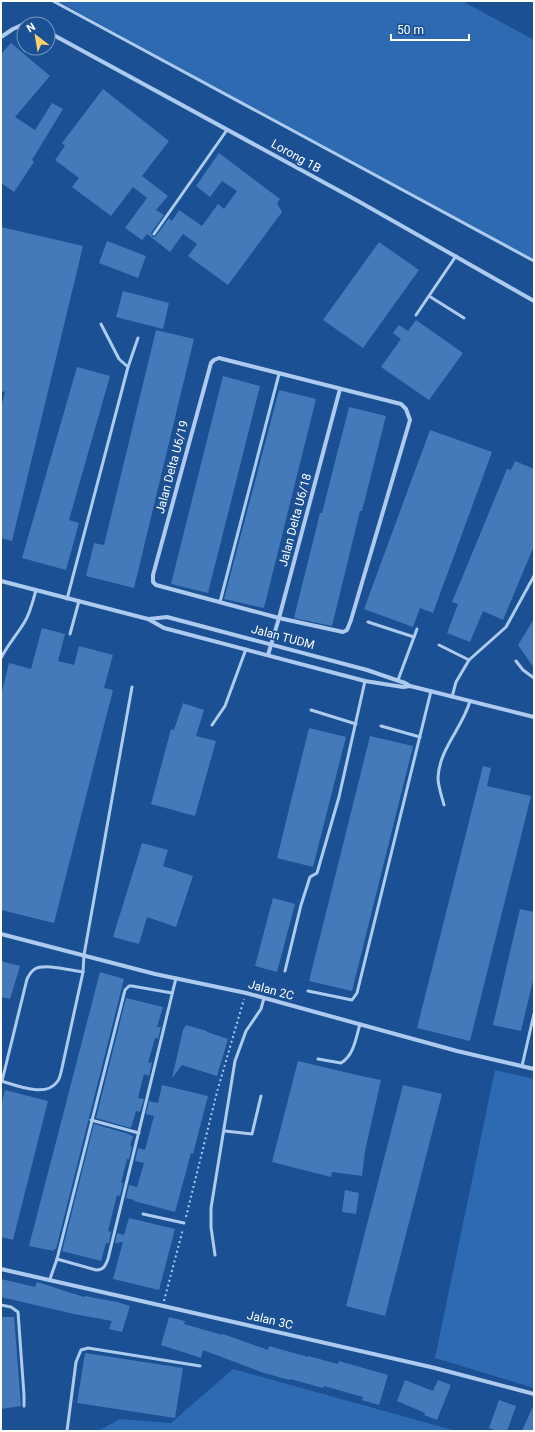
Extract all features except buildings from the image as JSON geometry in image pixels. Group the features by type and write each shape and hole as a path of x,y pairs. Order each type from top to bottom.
{"street":[{"path":"1,37 16,28"},
{"name":"Lorong 1B","path":"56,36 534,300"},
{"name":"Jalan Delta U6/19","path":"220,602 156,585 153,582 153,575 211,363 219,358 279,374"},
{"path":"220,602 279,618 343,632 347,630 410,420 406,409 401,404 279,374"},
{"name":"Jalan Delta U6/18","path":"268,655 340,389"},
{"name":"Jalan TUDM","path":"1,581 148,619 164,628 365,681 404,687 410,686"},
{"name":"Jalan TUDM","path":"148,619 167,617 367,670 431,692 534,718"},
{"name":"Jalan 2C","path":"1,934 176,978 246,993 457,1051 534,1069"},
{"name":"Jalan 3C","path":"1,1269 435,1368 534,1394"}],"lane":[{"path":"53,1 534,261"},
{"path":"154,234 227,130"},
{"path":"416,315 456,256"},
{"path":"429,296 464,318"},
{"path":"101,324 119,359 128,366"},
{"path":"67,599 128,366 138,338"},
{"path":"220,602 279,374"},
{"path":"452,697 456,682 469,660 506,627 534,576"},
{"path":"1,658 7,646 24,623 36,590"},
{"path":"70,634 79,601"},
{"path":"368,622 414,637"},
{"path":"398,680 417,629"},
{"path":"439,645 469,660"},
{"path":"212,725 225,706 246,649"},
{"path":"516,661 523,670 534,678"},
{"path":"285,971 301,905 310,878 318,873 339,797 365,681"},
{"path":"83,972 42,966 34,969 30,973 27,979 2,1081 29,1089 45,1090 57,1083 62,1068 83,972 84,955 132,686"},
{"path":"308,991 352,1000 357,993 431,692"},
{"path":"444,805 438,778 442,760 450,742 467,713 470,702"},
{"path":"311,710 356,724"},
{"path":"381,726 420,737"},
{"path":"56,1259 96,1270 102,1270 105,1268 176,978"},
{"path":"50,1279 125,990 129,986 132,986 172,993"},
{"path":"215,1255 211,1227 211,1208 235,1061 246,1031 261,1009 264,998"},
{"path":"522,1066 534,1014"},
{"path":"318,1059 341,1063 347,1059 353,1048 360,1024"},
{"path":"224,1130 252,1134 261,1096"},
{"path":"91,1120 139,1133"},
{"path":"143,1214 184,1223"},
{"path":"1,1305 11,1307 18,1312 24,1406"},
{"path":"67,1431 76,1362 81,1350 88,1348 200,1366"}],"path":[{"path":"163,1306 217,1092 246,993"}],"shaded area":[{"path":"58,1 462,1 534,40 534,262"},
{"path":"495,1070 534,1079 534,1388 435,1358"},
{"path":"233,1369 456,1431 98,1431 120,1419 171,1423"}]}
